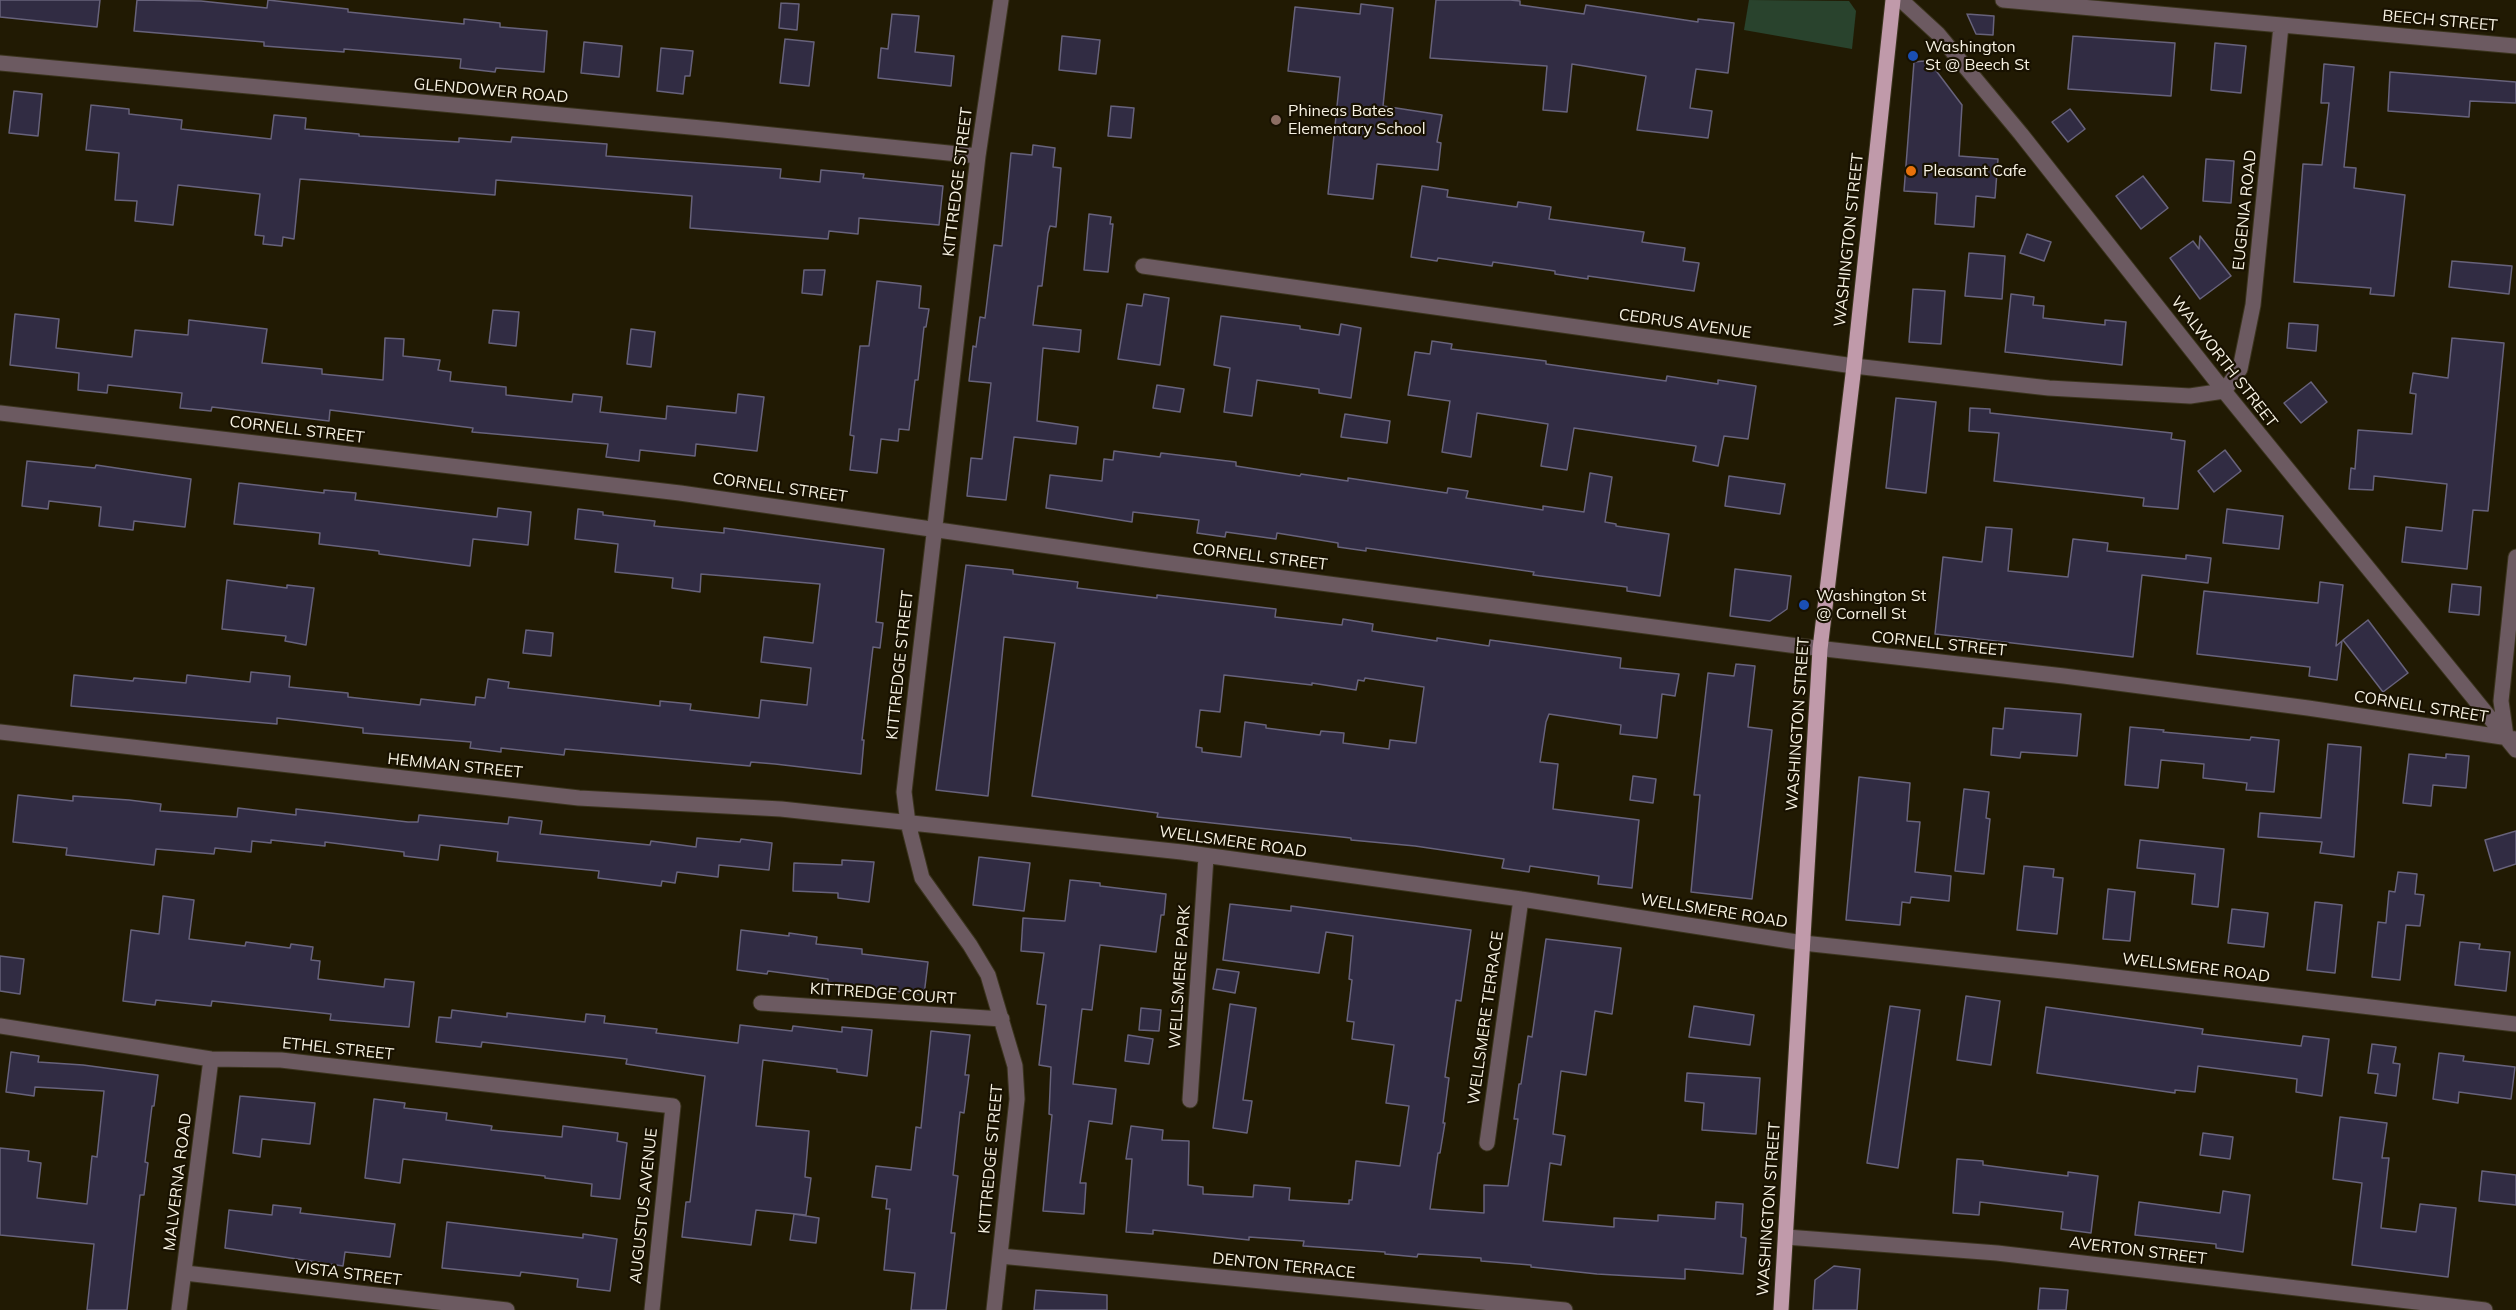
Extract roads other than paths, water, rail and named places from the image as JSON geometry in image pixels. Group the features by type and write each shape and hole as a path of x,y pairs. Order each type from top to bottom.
{"main road":[{"name":"WASHINGTON STREET","path":"1780,1310 1820,649 1854,366 1893,0"}],"street":[{"name":"KITTREDGE STREET","path":"994,1310 1017,1100 1015,1066 988,975 970,945 922,878 908,823 904,792 978,156 1001,0"},
{"name":"WALWORTH STREET","path":"1901,0 1938,34 2021,134 2224,391 2513,742"},
{"name":"BEECH STREET","path":"2003,0 2516,46"},
{"name":"EUGENIA ROAD","path":"2224,391 2240,369 2253,304 2281,26"},
{"name":"GLENDOWER ROAD","path":"0,63 978,156"},
{"name":"CEDRUS AVENUE","path":"1143,266 1854,366 2049,388 2190,396 2224,391"},
{"name":"CORNELL STREET","path":"0,413 680,493 1148,560 1820,649 2076,677 2308,708 2513,742"},
{"path":"2513,742 2500,701 2516,557"},
{"name":"HEMMAN STREET","path":"0,732 579,798 781,809 908,823"},
{"name":"WELLSMERE ROAD","path":"908,823 1182,852 1521,899 1803,943 2516,1024"},
{"name":"WELLSMERE PARK","path":"1190,1100 1206,857"},
{"name":"WELLSMERE TERRACE","path":"1487,1143 1521,899"},
{"name":"KITTREDGE COURT","path":"761,1003 1002,1019"},
{"name":"ETHEL STREET","path":"0,1026 211,1059 281,1060 673,1106"},
{"name":"MALVERNA ROAD","path":"179,1310 211,1059"},
{"name":"AUGUSTUS AVENUE","path":"652,1310 673,1106"},
{"name":"AVERTON STREET","path":"1786,1237 1997,1253 2485,1310"},
{"name":"DENTON TERRACE","path":"1000,1256 1565,1310"},
{"name":"VISTA STREET","path":"185,1273 507,1310"}],"place":[{"name":"Washington St @ Beech St","path":"1913,56"},
{"name":"Phineas Bates Elementary School","path":"1276,120"},
{"name":"Pleasant Cafe","path":"1911,171"},
{"name":"Washington St @ Cornell St","path":"1804,605"}]}
